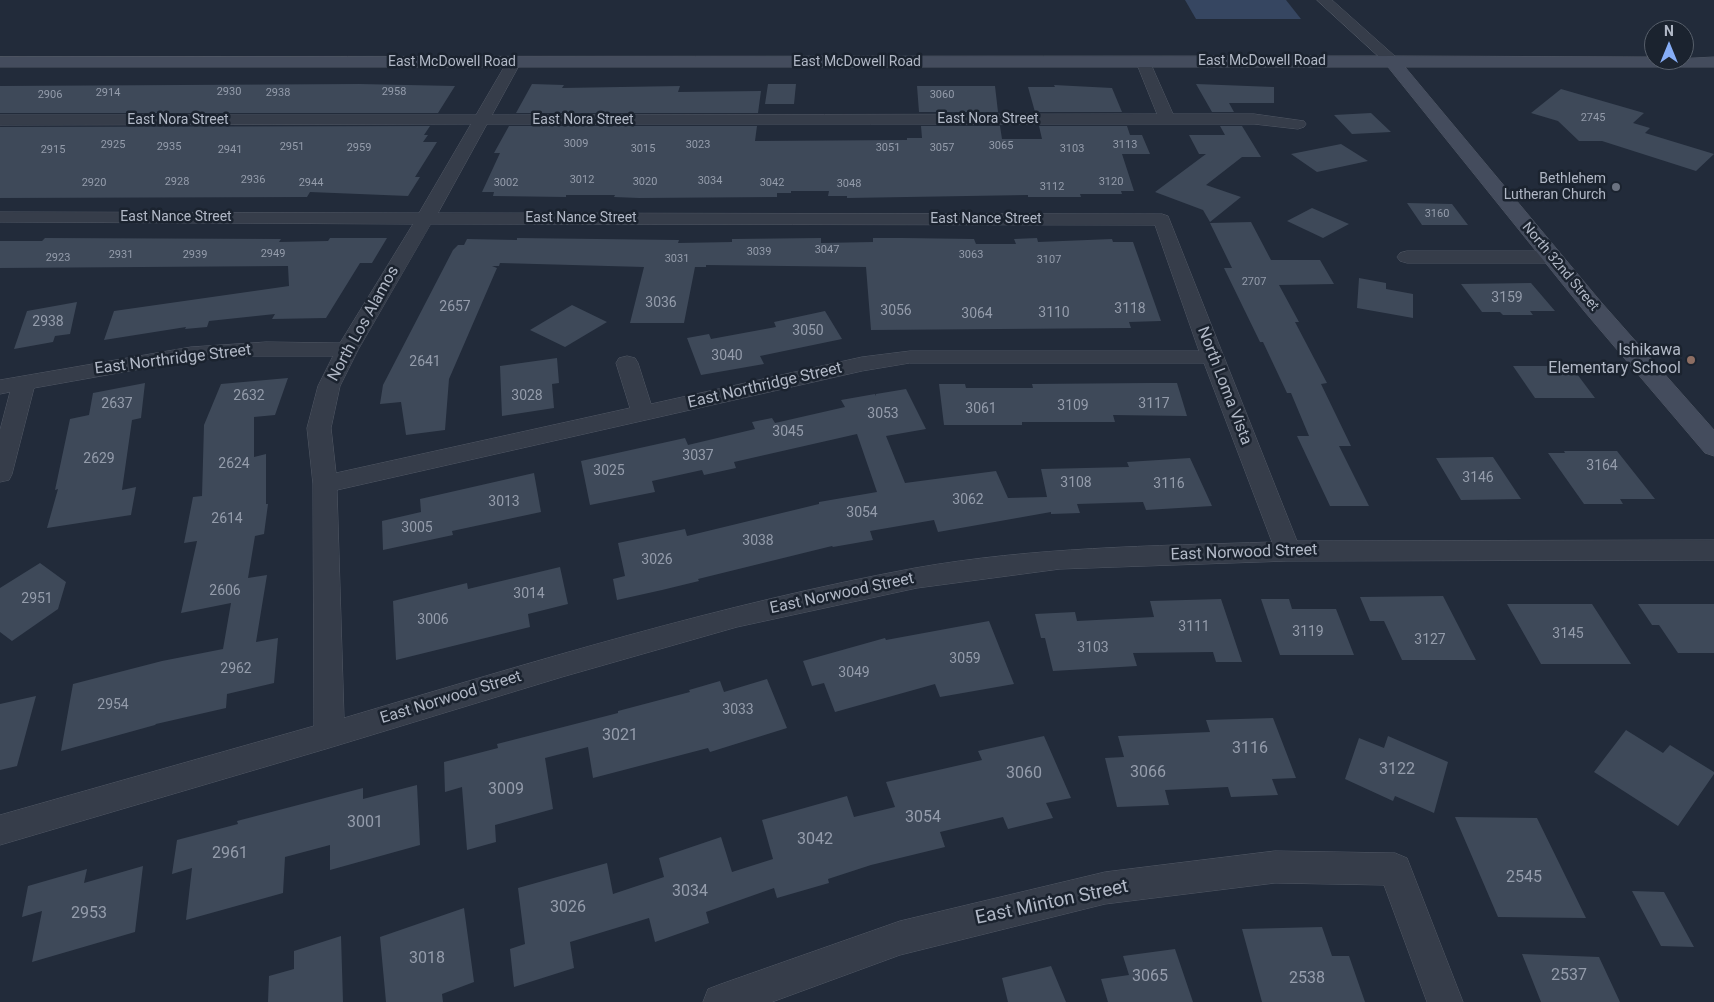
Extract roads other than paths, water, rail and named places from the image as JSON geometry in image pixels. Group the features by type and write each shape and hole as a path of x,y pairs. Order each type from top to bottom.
{"main road":[{"name":"North 32nd Street","path":"1392,61 1552,257 1714,448"},
{"name":"East McDowell Road","path":"0,62 1714,62"}],"street":[{"name":"North 32nd Street","path":"1324,0 1392,61"},
{"name":"North Los Alamos","path":"328,735 325,484 319,428 329,386 347,350 426,217 514,62"},
{"path":"1143,62 1167,119"},
{"name":"East Nora Street","path":"0,120 481,121 1254,118 1298,124"},
{"name":"East Nance Street","path":"0,217 1162,220"},
{"name":"North Loma Vista","path":"1162,220 1212,357 1288,551"},
{"path":"1407,257 1552,257"},
{"name":"East Northridge Street","path":"0,387 139,362 217,352 288,348 347,350"},
{"name":"East Northridge Street","path":"325,484 862,364 910,357 1212,357"},
{"path":"627,363 643,413"},
{"path":"0,474 24,383"},
{"name":"East Norwood Street","path":"0,830 562,665 737,616 917,578 1060,559 1288,551 1714,550"},
{"name":"East Minton Street","path":"721,1002 900,938 1105,888 1275,867 1395,869 1445,1002"}],"water":[{"path":"1185,0 1286,0 1301,19 1196,19"}],"place":[{"name":"Bethlehem Lutheran Church","path":"1616,187"},
{"name":"Ishikawa Elementary School","path":"1691,360"}]}
